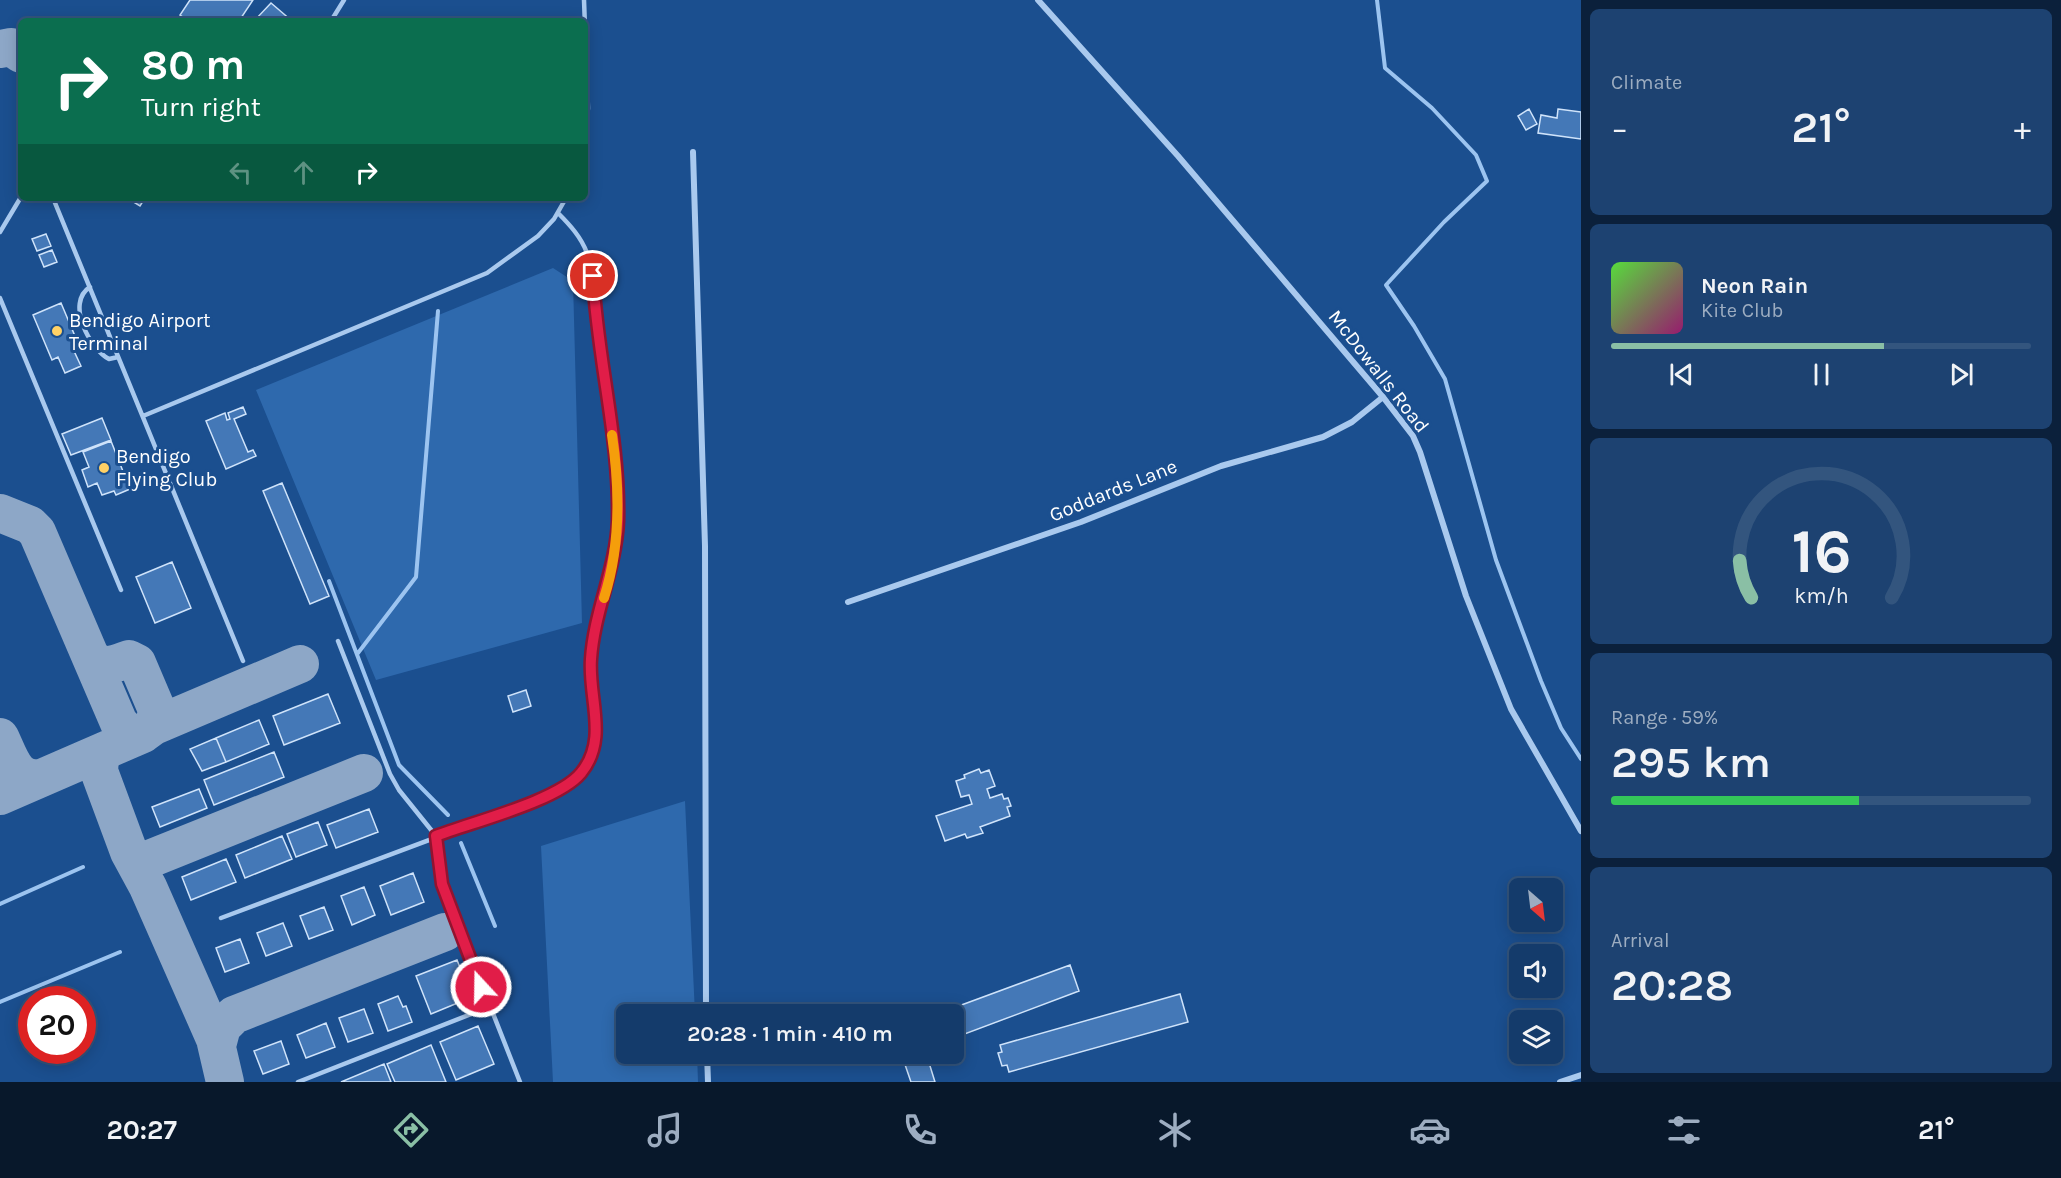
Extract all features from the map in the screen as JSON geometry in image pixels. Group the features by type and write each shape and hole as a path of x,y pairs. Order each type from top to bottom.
{"street":[{"name":"McDowalls Road","path":"1038,0 1178,156 1408,429 1420,452 1466,596 1503,691 1543,768 1581,831"},
{"path":"693,152 705,546 706,1004"},
{"name":"Goddards Lane","path":"848,602 1081,522 1221,466 1323,436 1352,422 1383,397"},
{"path":"707,1064 708,1082"},
{"path":"1560,1082 1581,1075"}],"lane":[{"path":"333,18 344,0"},
{"path":"584,0 585,18"},
{"path":"0,232 19,201"},
{"path":"54,201 243,661"},
{"path":"143,416 487,273 530,244 558,213 564,201"},
{"path":"221,918 544,796 573,781 589,762 596,738 591,650 616,544 617,487 614,444 596,332 591,265 578,235 558,213"},
{"path":"90,287 83,292 81,300 86,331 94,346 105,357 113,359 118,357"},
{"path":"0,298 121,590"},
{"path":"338,641 390,774 408,803 436,836 442,884 520,1082"},
{"path":"298,1082 489,1007"}],"shaded area":[{"path":"553,268 573,281 582,623 376,680 256,390"},
{"path":"685,801 695,1004 616,1004 616,1064 697,1064 698,1082 553,1082 541,846"}],"building":[{"path":"190,0 253,0 241,18 184,18 180,15"},
{"path":"271,3 288,18 257,18"},
{"path":"1529,109 1537,124 1526,130 1518,116"},
{"path":"1558,109 1581,112 1581,139 1538,133 1541,115 1557,118"},
{"path":"132,201 143,201 140,206"},
{"path":"46,234 51,246 37,251 32,239"},
{"path":"52,250 57,262 44,267 39,255"},
{"name":"Bendigo Airport Terminal","path":"61,303 80,348 74,351 81,366 65,373 58,357 52,360 33,315"},
{"path":"243,407 246,414 234,419 248,452 253,450 256,456 226,469 206,421 225,413 227,420 230,419 228,413"},
{"path":"102,418 111,440 71,455 62,434"},
{"name":"Bendigo Flying Club","path":"111,441 130,489 116,495 114,491 102,495 97,483 88,487 82,470 89,467 83,452"},
{"path":"282,483 329,596 310,604 263,491"},
{"path":"172,562 191,608 155,623 136,577"},
{"path":"526,690 531,706 513,712 508,696"},
{"path":"328,694 340,723 284,745 273,716"},
{"path":"259,720 269,744 226,762 216,738"},
{"path":"216,738 226,762 202,771 190,749"},
{"path":"274,752 284,777 214,805 204,780"},
{"path":"979,769 981,773 989,770 995,786 987,789 990,798 1002,794 1004,799 1008,798 1011,806 1007,807 1010,816 980,827 983,833 967,838 965,834 945,841 936,816 972,804 969,795 961,797 956,781"},
{"path":"199,789 207,808 160,827 152,807"},
{"path":"369,809 378,832 336,848 327,825"},
{"path":"318,822 327,845 296,857 287,834"},
{"path":"282,836 292,859 245,878 236,855"},
{"path":"226,859 236,882 191,900 182,877"},
{"path":"413,873 424,902 391,915 380,886"},
{"path":"364,887 375,915 352,925 341,896"},
{"path":"324,907 333,930 309,939 300,916"},
{"path":"283,923 292,946 266,956 257,933"},
{"path":"240,939 249,963 225,972 216,948"},
{"path":"457,960 472,997 431,1014 416,976"},
{"path":"1070,965 1079,991 964,1034 964,1004"},
{"path":"1180,994 1188,1022 1009,1072 1007,1065 1002,1066 998,1053 1002,1052 1000,1045"},
{"path":"398,996 403,1007 406,1006 412,1022 388,1031 378,1004"},
{"path":"364,1009 373,1033 348,1042 339,1018"},
{"path":"326,1023 335,1047 306,1058 297,1035"},
{"path":"478,1026 494,1064 456,1080 440,1042"},
{"path":"281,1041 289,1064 263,1074 254,1051"},
{"path":"431,1045 446,1082 395,1082 387,1064"},
{"path":"384,1064 391,1082 341,1082"},
{"path":"905,1064 929,1064 935,1082 911,1082"}],"waterway":[{"path":"1377,0 1385,68 1432,108 1476,155 1487,181 1444,222 1386,285 1414,326 1445,379 1496,560 1561,728 1581,759"},
{"path":"358,653 416,577 438,311"},
{"path":"329,581 399,765 448,815"},
{"path":"461,843 495,926"},
{"path":"0,904 83,867"},
{"path":"0,1002 120,952"}],"taxiway":[{"path":"0,49 11,47 18,52"},
{"path":"0,513 30,525 37,532 119,723 130,734 143,734"},
{"path":"0,796 143,734 154,726 157,710 137,663 129,659 103,665 90,655"},
{"path":"154,726 300,664"},
{"path":"0,737 18,772 24,776 39,778"},
{"path":"108,749 100,758 99,771 129,852 148,887 215,1039 225,1082"},
{"path":"129,852 138,860 147,860 364,773"},
{"path":"217,1046 222,1027 234,1015 445,932"}],"slow traffic":[{"path":"604,598 612,567 618,520 612,435"}],"place":[{"name":"Bendigo Airport Terminal","path":"57,331"},
{"name":"Bendigo Flying Club","path":"104,468"}],"route":[{"path":"481,987 442,884 438,869 436,836 561,789 581,772 594,751 597,725 592,695 591,650 612,567 618,520 614,444 596,332 593,276"}]}
